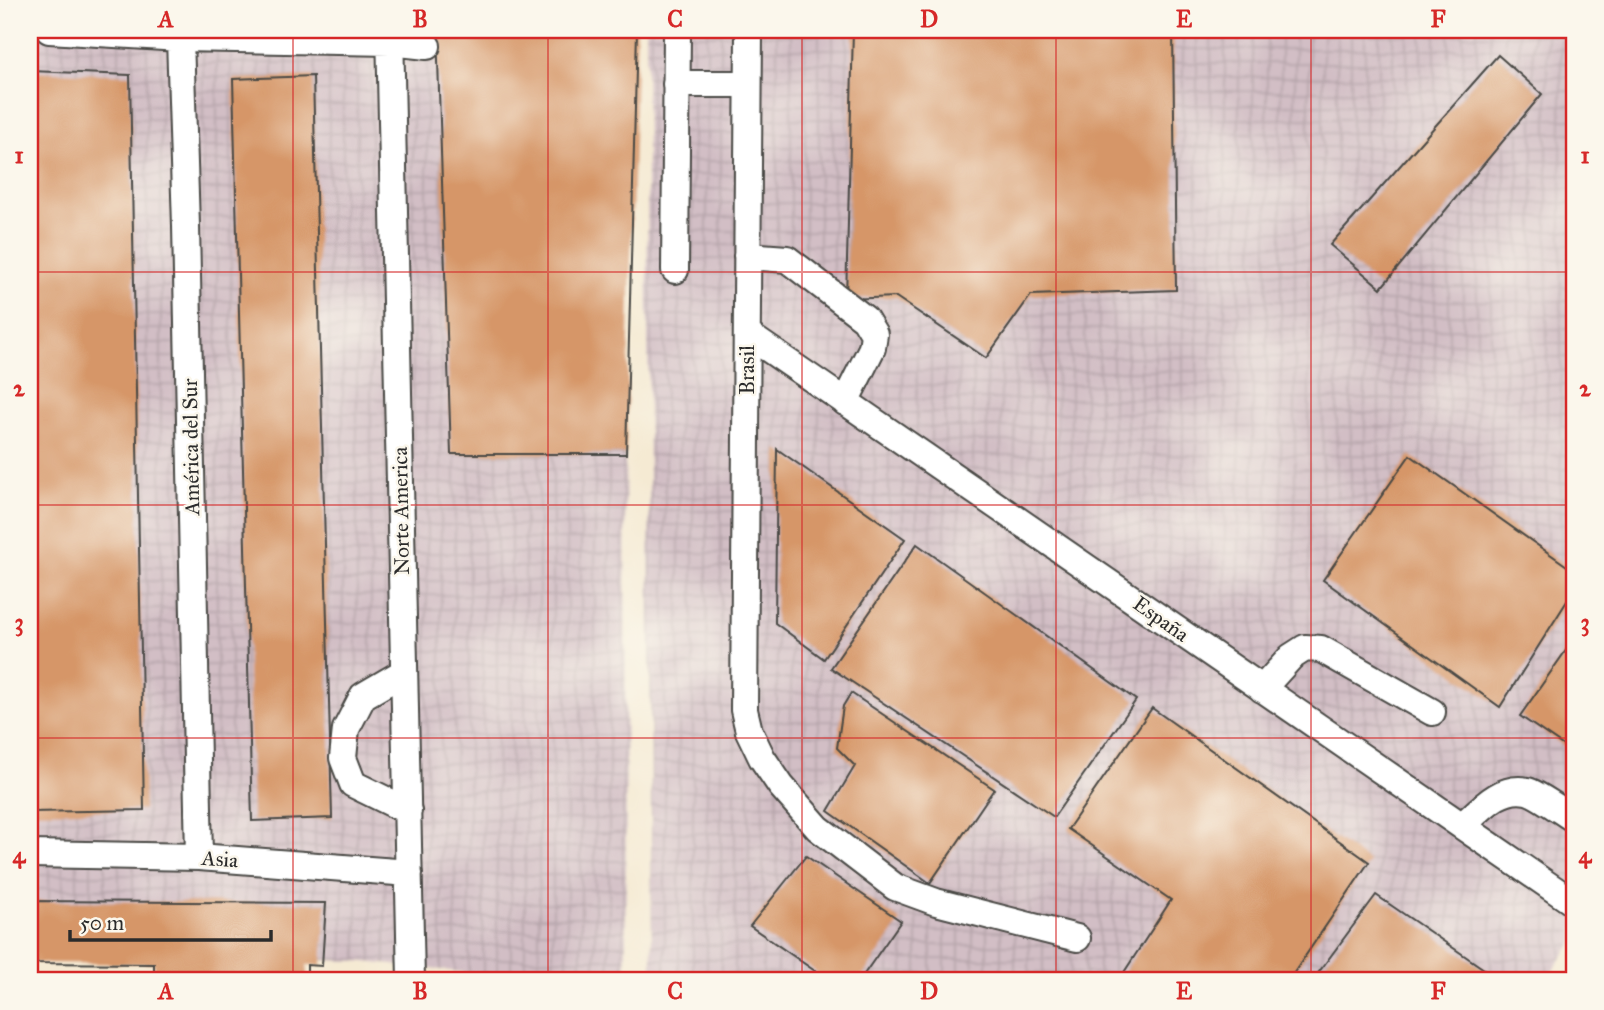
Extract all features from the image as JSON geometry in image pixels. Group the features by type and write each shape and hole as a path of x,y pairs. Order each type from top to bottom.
{"street":[{"path":"49,30 180,38 390,36 427,46"},
{"path":"676,270 677,30"},
{"name":"Brasil","path":"748,30 744,710 749,731 762,758 781,786 818,828 895,887 936,902 1077,938"},
{"name":"Norte America","path":"390,36 411,980"},
{"name":"América del Sur","path":"180,38 199,857"},
{"path":"676,84 748,84"},
{"path":"747,256 787,259 865,319 874,334 872,348 845,402"},
{"name":"España","path":"747,334 1574,903"},
{"path":"1262,689 1290,657 1305,648 1321,649 1432,712"},
{"path":"404,672 363,696 346,729 343,758 354,784 408,810"},
{"path":"1462,826 1491,800 1509,791 1528,791 1574,819"},
{"name":"Asia","path":"30,854 199,857 409,873"}],"shaded area":[{"path":"30,30 625,30 626,980 540,980 354,961 30,952"},
{"path":"646,30 1574,30 1574,941 1546,980 719,980 652,970"}],"building":[{"path":"437,30 637,30 626,454 451,454"},
{"path":"853,30 1173,30 1176,290 1031,295 986,358 896,297 846,299"},
{"path":"1498,55 1542,94 1381,288 1330,245"},
{"path":"30,71 130,75 144,810 30,812"},
{"path":"313,76 332,818 252,821 233,79"},
{"path":"777,449 905,539 824,659 775,623"},
{"path":"1410,455 1574,571 1574,590 1500,707 1323,580"},
{"path":"917,544 1136,700 1054,817 831,668"},
{"path":"1574,639 1574,753 1520,716"},
{"path":"851,693 994,789 930,883 828,811 855,766 837,748 843,706"},
{"path":"1152,708 1369,862 1289,980 1119,980 1171,900 1068,829"},
{"path":"806,856 901,921 860,980 828,980 750,926"},
{"path":"1376,895 1500,980 1313,980"},
{"path":"30,901 326,903 322,966 307,965 307,980 154,980 154,964 30,963"}]}
